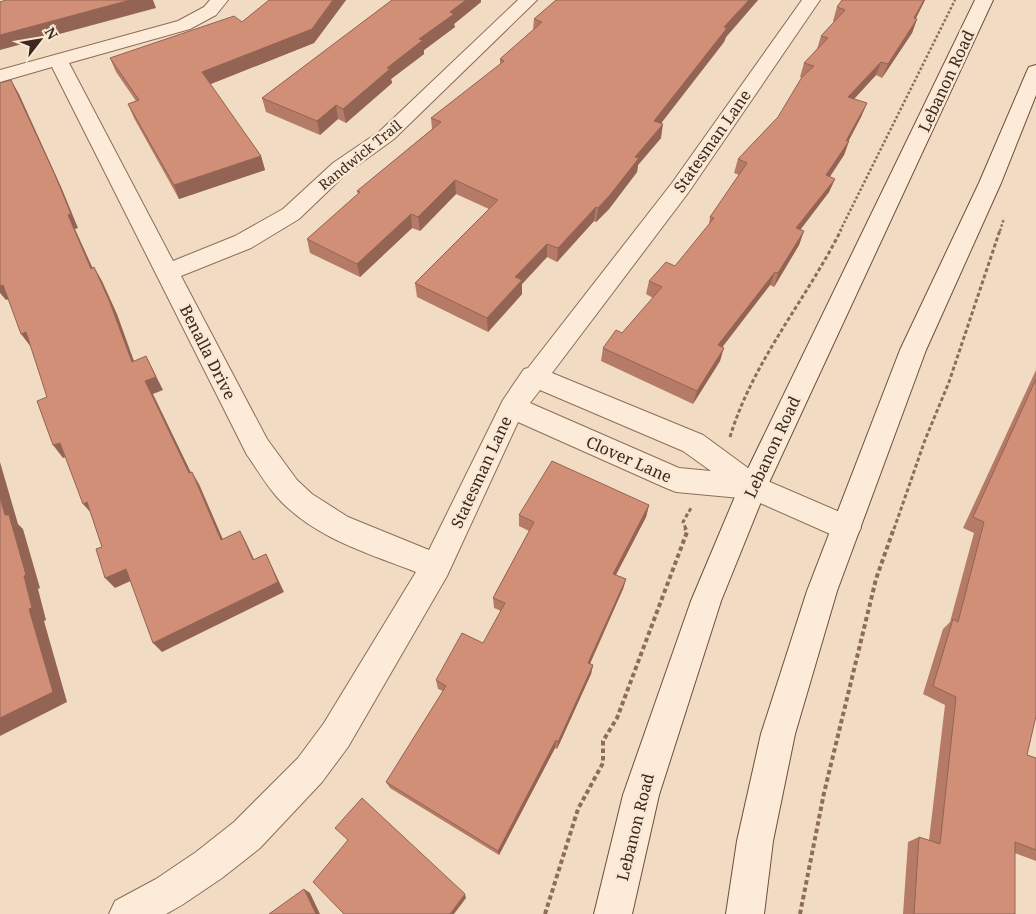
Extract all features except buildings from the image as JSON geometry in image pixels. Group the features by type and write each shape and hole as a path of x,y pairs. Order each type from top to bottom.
{"street":[{"path":"0,76 184,25 210,11 219,0"},
{"name":"Randwick Trail","path":"167,272 243,242 291,214 340,168 387,135 528,0"},
{"name":"Statesman Lane","path":"128,914 168,892 224,853 280,803 310,770 336,735 436,566 512,406 533,376 680,188 812,0"},
{"name":"Lebanon Road","path":"613,914 641,795 674,691 706,601 753,487 984,0"},
{"name":"Benalla Drive","path":"58,60 257,447 288,488 313,510 348,531 436,566"},
{"path":"745,914 756,841 778,734 819,600 913,350 990,183 1036,71"},
{"name":"Clover Lane","path":"533,376 694,443 753,487 846,528"},
{"name":"Clover Lane","path":"512,406 676,480 753,487"}],"path":[{"path":"800,914 824,793 876,579 925,440 949,382 1006,212"}]}
